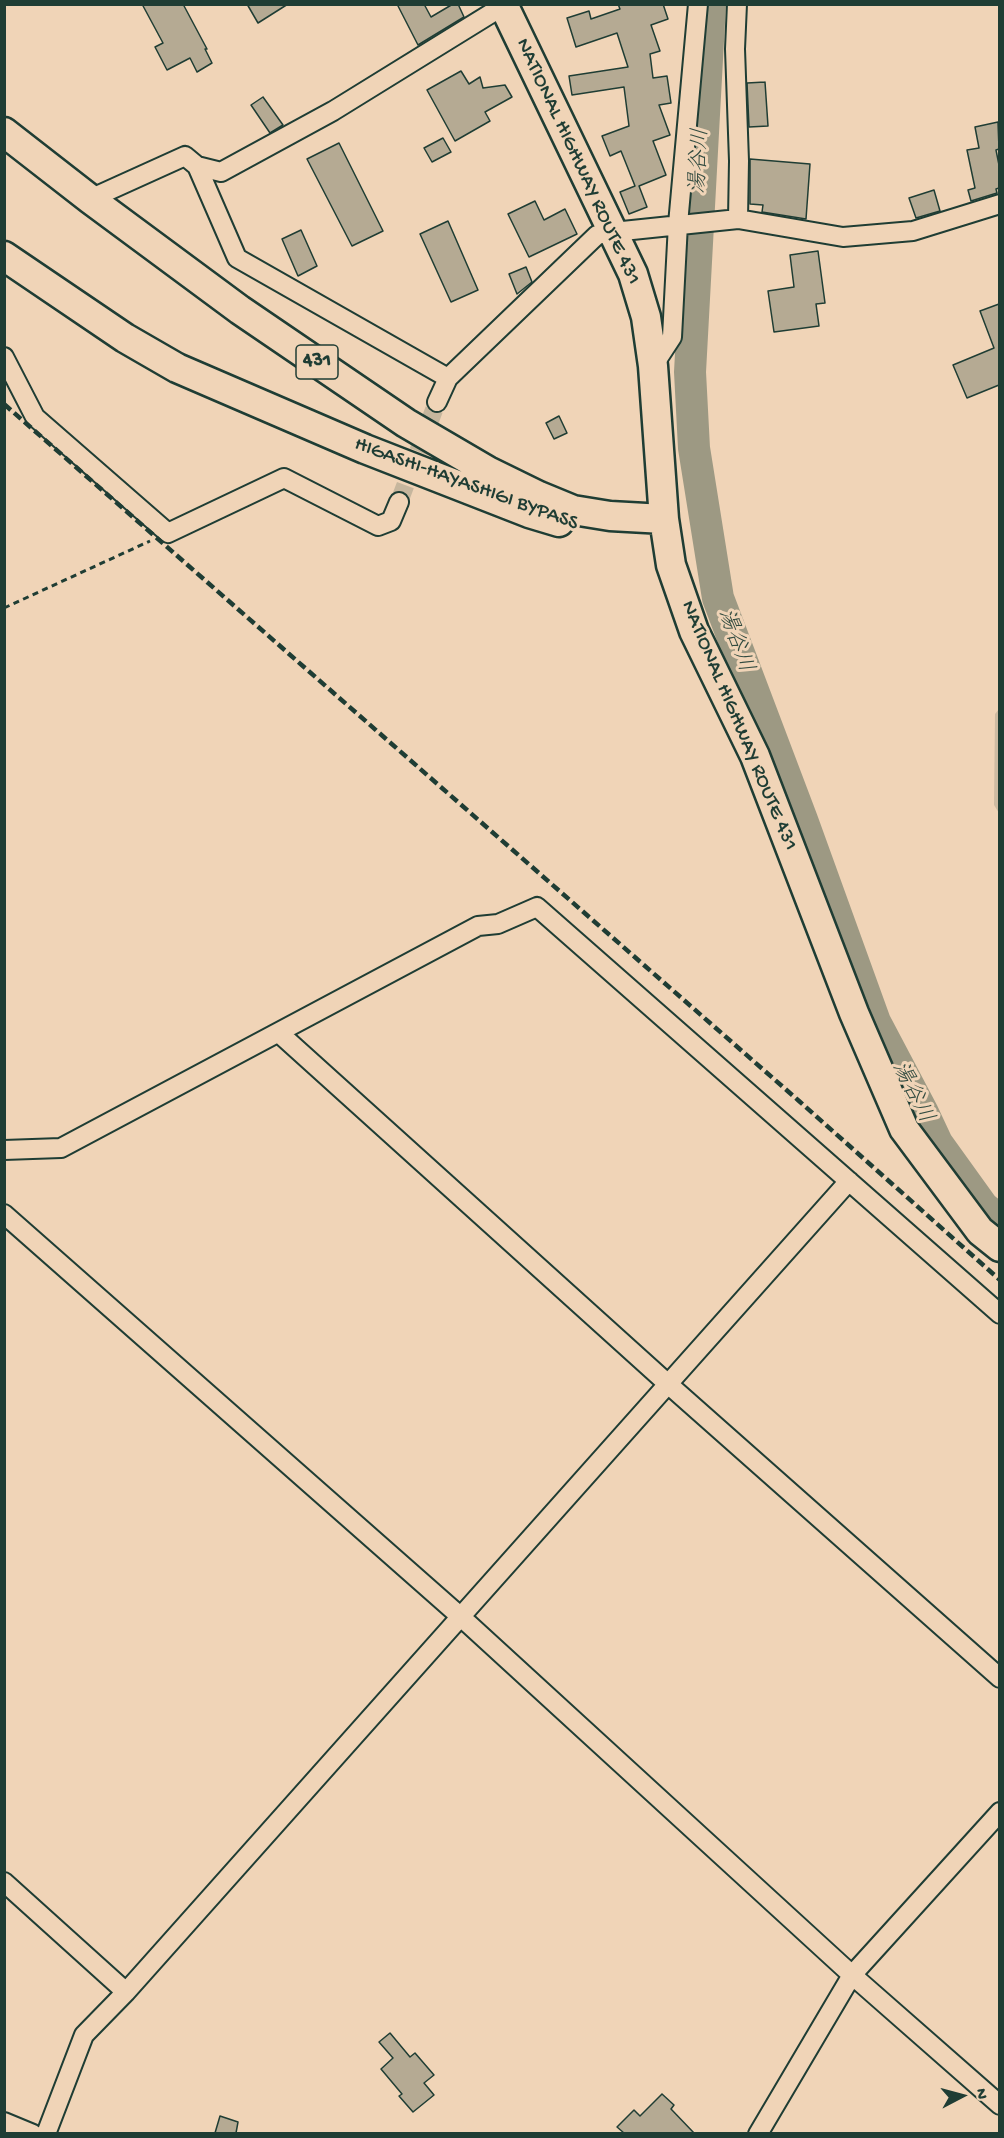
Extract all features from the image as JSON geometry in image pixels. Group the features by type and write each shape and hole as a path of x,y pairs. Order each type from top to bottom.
{"highway":[{"name":"NATIONAL HIGHWAY ROUTE 431","path":"503,5 633,274 646,317 653,366 664,519 671,565 694,632 755,756 854,1013 904,1129 980,1231 999,1247"},
{"name":"HIGASHI-HAYASHIGI BYPASS","path":"4,132 240,310 406,423 488,471 573,510 610,516 664,519"},
{"name":"HIGASHI-HAYASHIGI BYPASS","path":"4,256 125,338 177,368 376,453 529,513 576,528 620,536 664,519"}],"street":[{"path":"653,366 672,337 678,224 698,4"},
{"path":"737,4 735,49 739,161 738,219"},
{"path":"196,166 221,172 333,111 503,5"},
{"path":"90,199 185,156 196,166 237,258 448,378"},
{"path":"437,402 448,378 597,235 738,219 843,237 913,231 999,204"},
{"path":"4,357 35,417 168,533 285,478 378,526 391,521 399,502"},
{"path":"4,1150 61,1148 478,926 498,924 537,907 999,1314"},
{"path":"279,1033 668,1384 999,1678"},
{"path":"46,2133 84,2035 126,1992 849,1181"},
{"path":"4,1214 460,1617 999,2105"},
{"path":"758,2133 852,1974 999,1812"},
{"path":"4,1882 126,1992"},
{"path":"4,2122 33,2133"}],"path":[{"path":"4,608 168,533"}],"shaded area":[{"path":"999,709 999,813 994,805 995,714"}],"building":[{"path":"142,4 183,4 212,63 197,72 190,58 167,70 155,47 163,43"},
{"path":"247,4 288,4 258,23"},
{"path":"397,4 424,4 431,17 453,4 458,4 464,17 418,45"},
{"path":"618,4 663,4 668,19 651,25 660,51 650,54 653,78 667,76 671,103 659,105 670,135 653,141 666,175 639,186 647,207 629,214 620,192 635,186 621,151 610,156 602,136 629,126 624,87 572,95 569,76 628,67 617,33 576,47 567,18 589,11 591,19 620,9"},
{"path":"461,71 469,84 480,77 483,88 505,85 512,97 485,112 490,121 455,141 427,90"},
{"path":"765,82 768,126 749,127 747,83"},
{"path":"263,97 283,125 270,133 251,105"},
{"path":"998,122 999,149 996,150 999,165 999,188 996,189 997,193 971,201 968,190 975,188 967,150 979,148 975,127"},
{"path":"443,138 451,152 432,162 424,148"},
{"path":"339,143 383,231 352,246 307,159"},
{"path":"750,159 810,164 806,219 762,212 763,205 750,204"},
{"path":"934,190 940,211 916,218 909,198"},
{"path":"535,201 544,220 565,209 577,234 529,257 508,214"},
{"path":"448,221 478,290 451,302 420,234"},
{"path":"301,230 317,266 298,276 282,239"},
{"path":"818,251 825,303 816,304 819,326 774,332 768,291 794,287 790,255"},
{"path":"526,267 532,282 517,294 509,274"},
{"path":"999,304 999,385 967,398 953,365 994,348 980,311"},
{"path":"559,416 567,433 554,439 546,423"},
{"path":"390,2033 410,2057 415,2053 434,2075 424,2083 434,2095 413,2112 399,2096 402,2094 381,2069 393,2058 379,2042"},
{"path":"662,2094 674,2105 671,2109 694,2133 624,2133 617,2127 634,2110 640,2116"},
{"path":"220,2116 238,2122 236,2133 215,2133"}],"waterway":[{"name":"湯谷川","path":"710,4 690,372 694,448 718,598 875,1022 937,1143 983,1207 1000,1221"}],"tunnel":[{"path":"399,502 437,402"}],"railway":[{"path":"4,404 1000,1280"}]}
